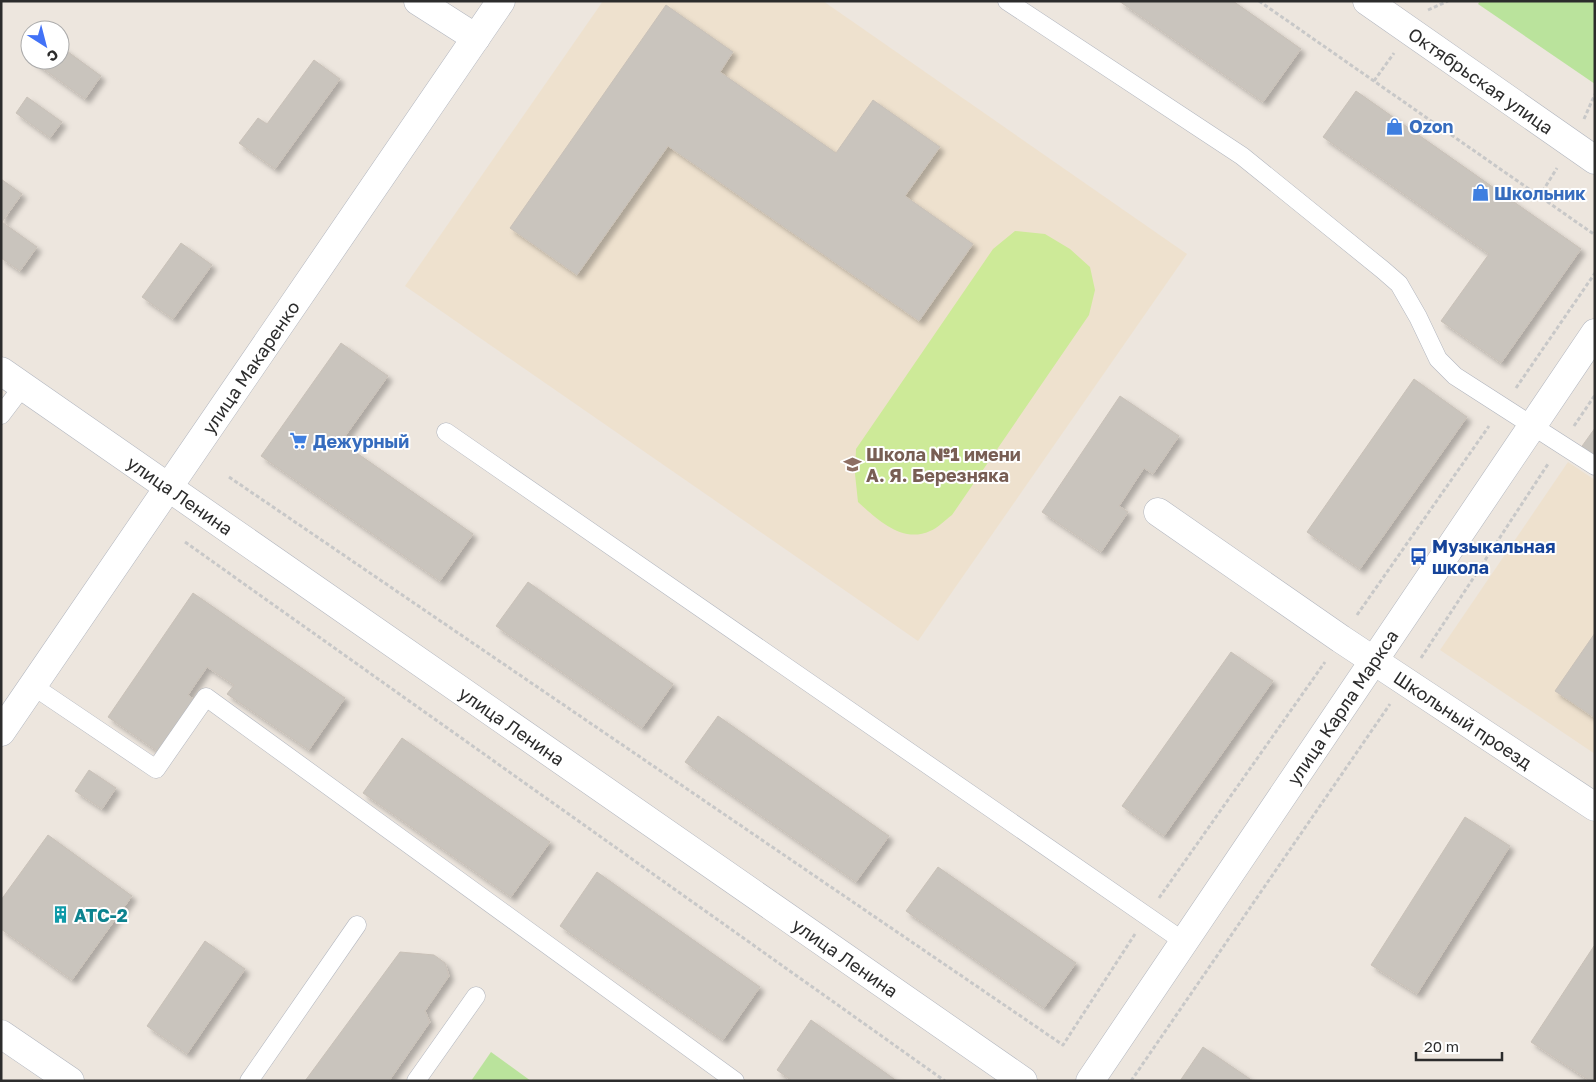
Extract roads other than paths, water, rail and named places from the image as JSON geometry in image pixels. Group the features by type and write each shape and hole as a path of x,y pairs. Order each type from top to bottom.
{"street":[{"path":"418,1 476,38"},
{"name":"улица Макаренко","path":"1,732 501,1"},
{"name":"Октябрьская улица","path":"1367,1 1595,160"},
{"name":"улица Карла Маркса","path":"1090,1081 1595,333"},
{"name":"улица Ленина","path":"12,379 169,486 1023,1081"},
{"name":"Школьный проезд","path":"1158,512 1374,660 1595,807"},
{"path":"1,1034 70,1081"}],"lane":[{"path":"1007,1 1242,156 1399,284 1418,317 1438,359 1455,376 1487,398 1533,424 1595,466"},
{"path":"1,415 12,379"},
{"path":"446,432 1183,941"},
{"path":"32,686 156,769 206,697 735,1081"},
{"path":"249,1081 356,925"},
{"path":"416,1081 476,996"}],"place":[{"name":"Ozon","path":"1395,126"},
{"name":"Школьник","path":"1480,193"},
{"name":"Дежурный","path":"299,441"},
{"name":"Школа №1 имени А. Я. Березняка","path":"852,464"},
{"name":"Музыкальная школа","path":"1418,556"},
{"name":"АТС-2","path":"60,915"}]}
